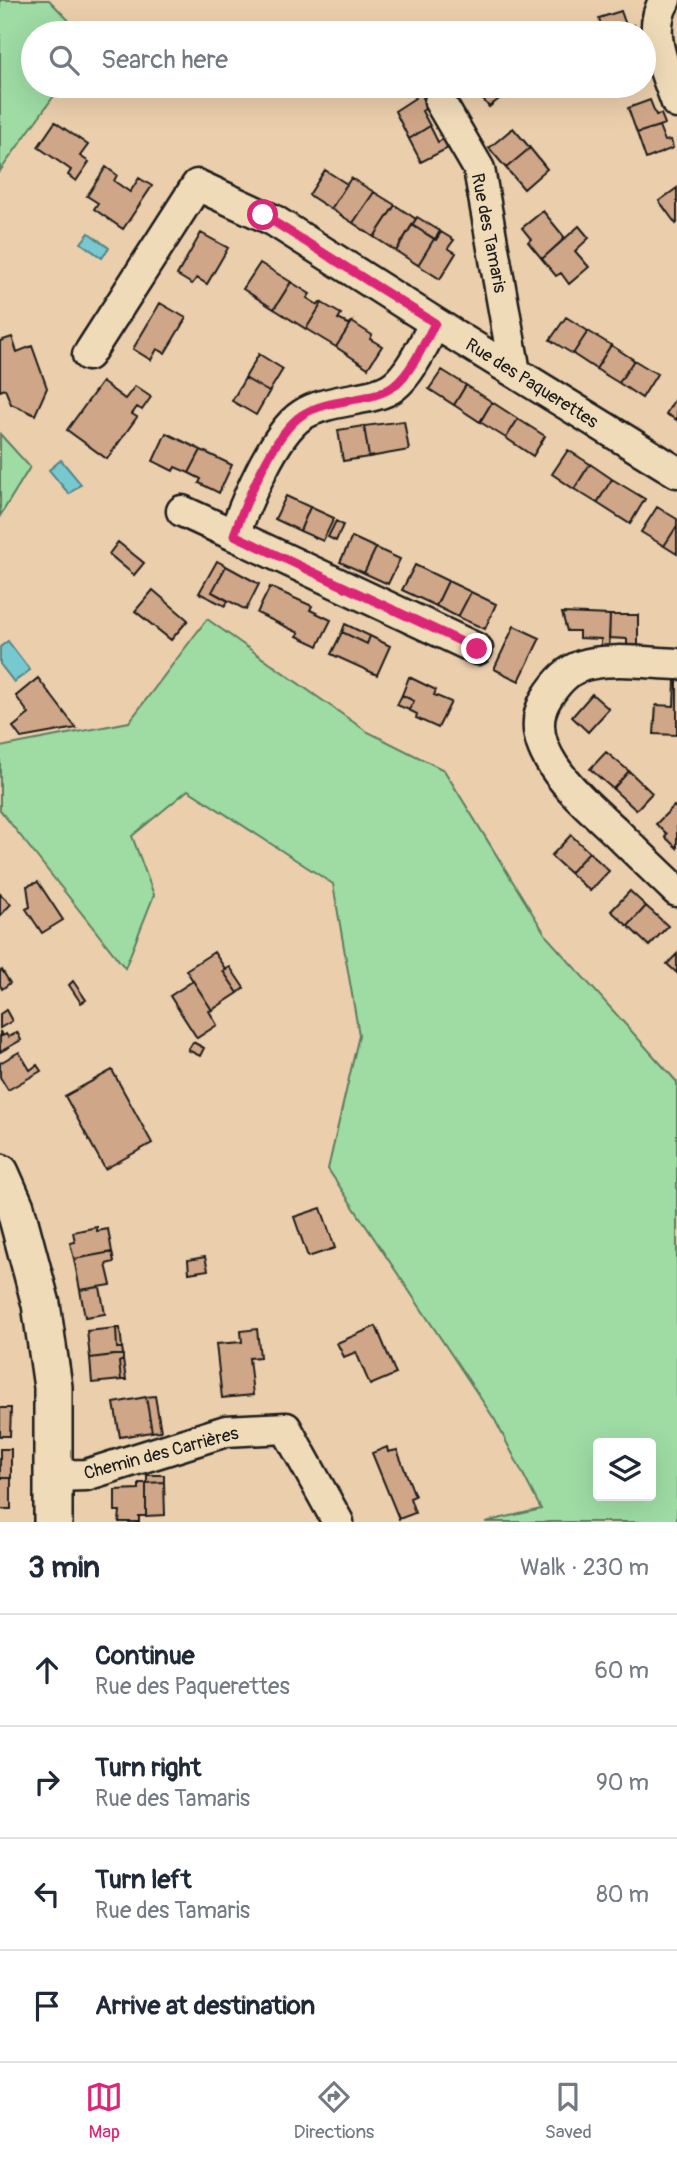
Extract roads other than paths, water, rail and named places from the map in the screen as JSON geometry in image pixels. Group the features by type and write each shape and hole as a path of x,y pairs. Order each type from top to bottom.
{"main road":[{"path":"0,1173 8,1210 41,1304 52,1387 53,1522"}],"street":[{"path":"665,0 660,9 656,42 677,103"},
{"name":"Rue des Tamaris","path":"440,102 479,169 515,372"},
{"name":"Rue des Paquerettes","path":"88,355 197,185 273,220 677,472"},
{"path":"234,535 281,435 300,416 322,404 375,394 394,386 410,366 435,323"},
{"path":"182,511 477,649"},
{"path":"677,664 614,662 580,667 559,680 549,693 540,709 539,730 548,757 568,787 677,891"},
{"name":"Chemin des Carrières","path":"54,1476 86,1475 226,1432 286,1428 338,1522"}],"water":[{"path":"89,233 109,248 102,258 81,243"},
{"path":"61,460 81,484 69,494 49,470"},
{"path":"8,641 30,670 14,682 0,664 0,647"}]}
